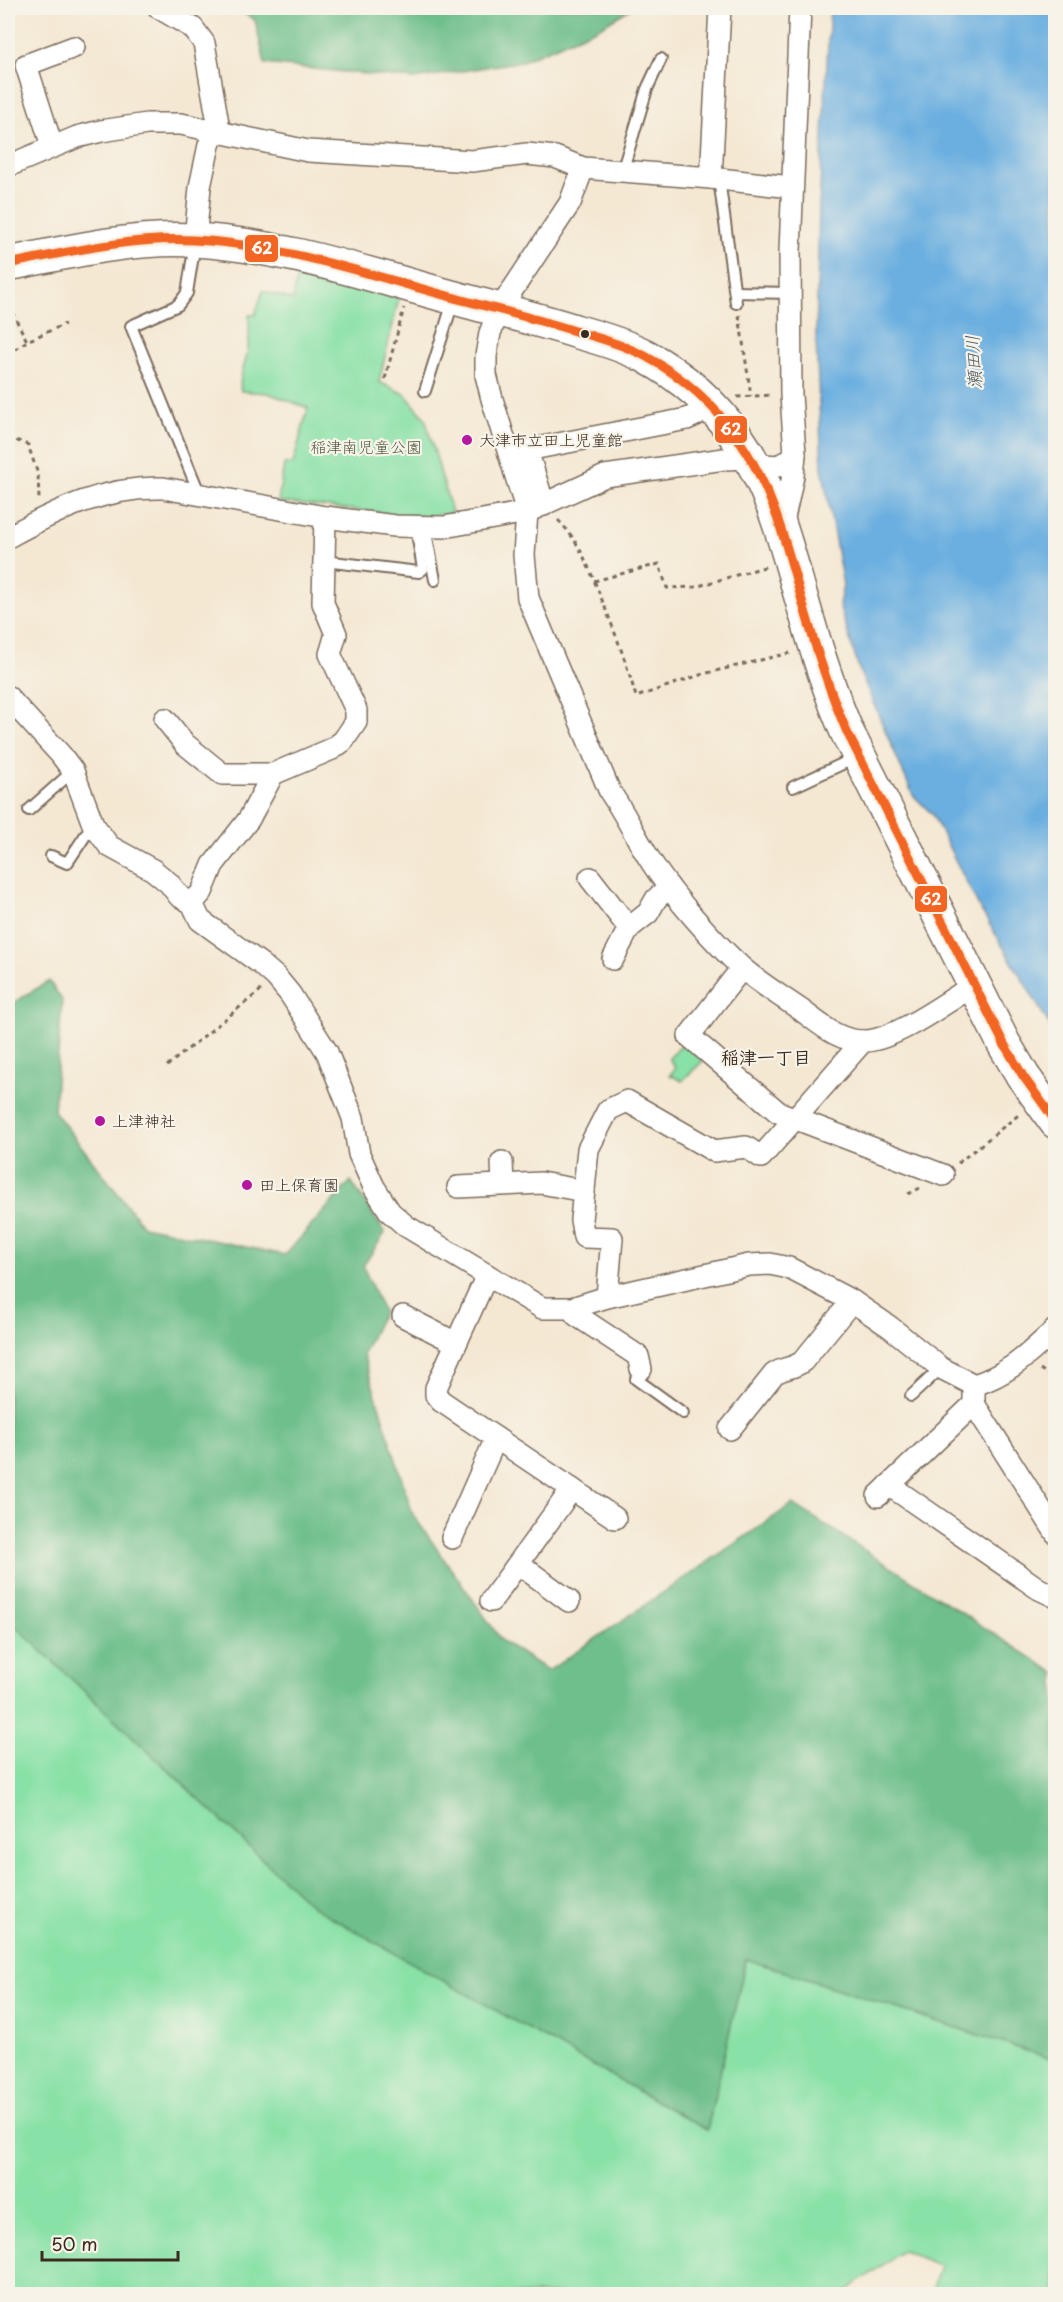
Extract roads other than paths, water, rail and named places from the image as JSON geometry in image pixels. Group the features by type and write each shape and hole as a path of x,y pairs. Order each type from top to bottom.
{"main road":[{"path":"8,264 125,243 166,240 195,240 255,248 313,260 611,342 642,354 674,372 704,409 738,439 750,458 782,528 834,702 1004,1044 1047,1111"}],"street":[{"path":"159,8 193,28 204,43 218,123 209,145 200,187 195,240"},
{"path":"715,178 720,8"},
{"path":"782,528 793,476 795,454 791,395 791,188 800,8"},
{"path":"52,146 26,65 74,47"},
{"path":"9,161 101,131 147,124 181,124 308,151 472,160 527,154 555,157 583,168 715,178 791,188"},
{"path":"536,508 492,399 486,375 486,356 490,333 499,310 570,203 583,168"},
{"path":"704,409 687,418 527,450 536,508 524,555 528,598 610,792 651,862 669,887 742,968 837,1036 863,1041 879,1039 894,1033 974,985"},
{"path":"8,537 46,517 112,491 140,487 163,488 325,517 421,527 444,527 536,508 605,476 724,459 750,458 765,465 777,466 787,462 795,454"},
{"path":"165,718 185,744 222,774 273,774 343,741 356,722 356,710 330,654 336,634 323,603 325,517"},
{"path":"8,697 73,771 93,824 109,846 153,870 169,883 179,897 192,903 200,920 276,977 290,994 327,1052 353,1118 359,1154 374,1187 390,1212 406,1226 542,1308 572,1308 607,1297 749,1265 770,1264 789,1268 852,1302 890,1327 974,1394 1056,1533"},
{"path":"192,903 202,892 213,865 249,819 273,774"},
{"path":"590,878 629,928"},
{"path":"613,959 629,928 648,913 656,899 669,887"},
{"path":"742,968 690,1036 778,1112 944,1175"},
{"path":"607,1297 612,1238 584,1237 580,1220 588,1149 608,1110 627,1101 714,1151 746,1147 761,1157 863,1041"},
{"path":"502,1162 503,1185"},
{"path":"458,1187 541,1183 584,1191"},
{"path":"487,1275 436,1388 436,1395 441,1401 615,1518"},
{"path":"730,1429 774,1374 797,1367 852,1302"},
{"path":"572,1308 576,1315 638,1356 641,1369"},
{"path":"403,1316 456,1343"},
{"path":"1056,1329 1024,1358 974,1394 883,1490 1039,1589 1056,1597"},
{"path":"452,1538 496,1438"},
{"path":"491,1600 572,1489"},
{"path":"519,1564 569,1601"}],"lane":[{"path":"622,172 647,89 661,59"},
{"path":"715,178 735,297 790,293"},
{"path":"195,240 187,293 183,299 178,305 131,326 200,495"},
{"path":"425,391 454,298"},
{"path":"324,561 419,572 423,569 421,527"},
{"path":"421,527 435,580"},
{"path":"793,787 859,756"},
{"path":"29,810 73,771"},
{"path":"51,856 67,863 93,824"},
{"path":"911,1396 941,1368"},
{"path":"641,1369 636,1379 683,1413"}],"water":[{"name":"瀬田川","path":"830,8 1055,8 1055,1034 978,905 932,814 913,795 860,672 839,605 843,585 822,467 816,339 819,207"}],"place":[{"name":"大津市立田上児童館","path":"467,440"},
{"name":"上津神社","path":"100,1121"},
{"name":"田上保育園","path":"247,1185"}],"district":[{"name":"稲津一丁目","path":"766,1058"}],"park label":[{"name":"稲津南児童公園","path":"366,447"}]}
